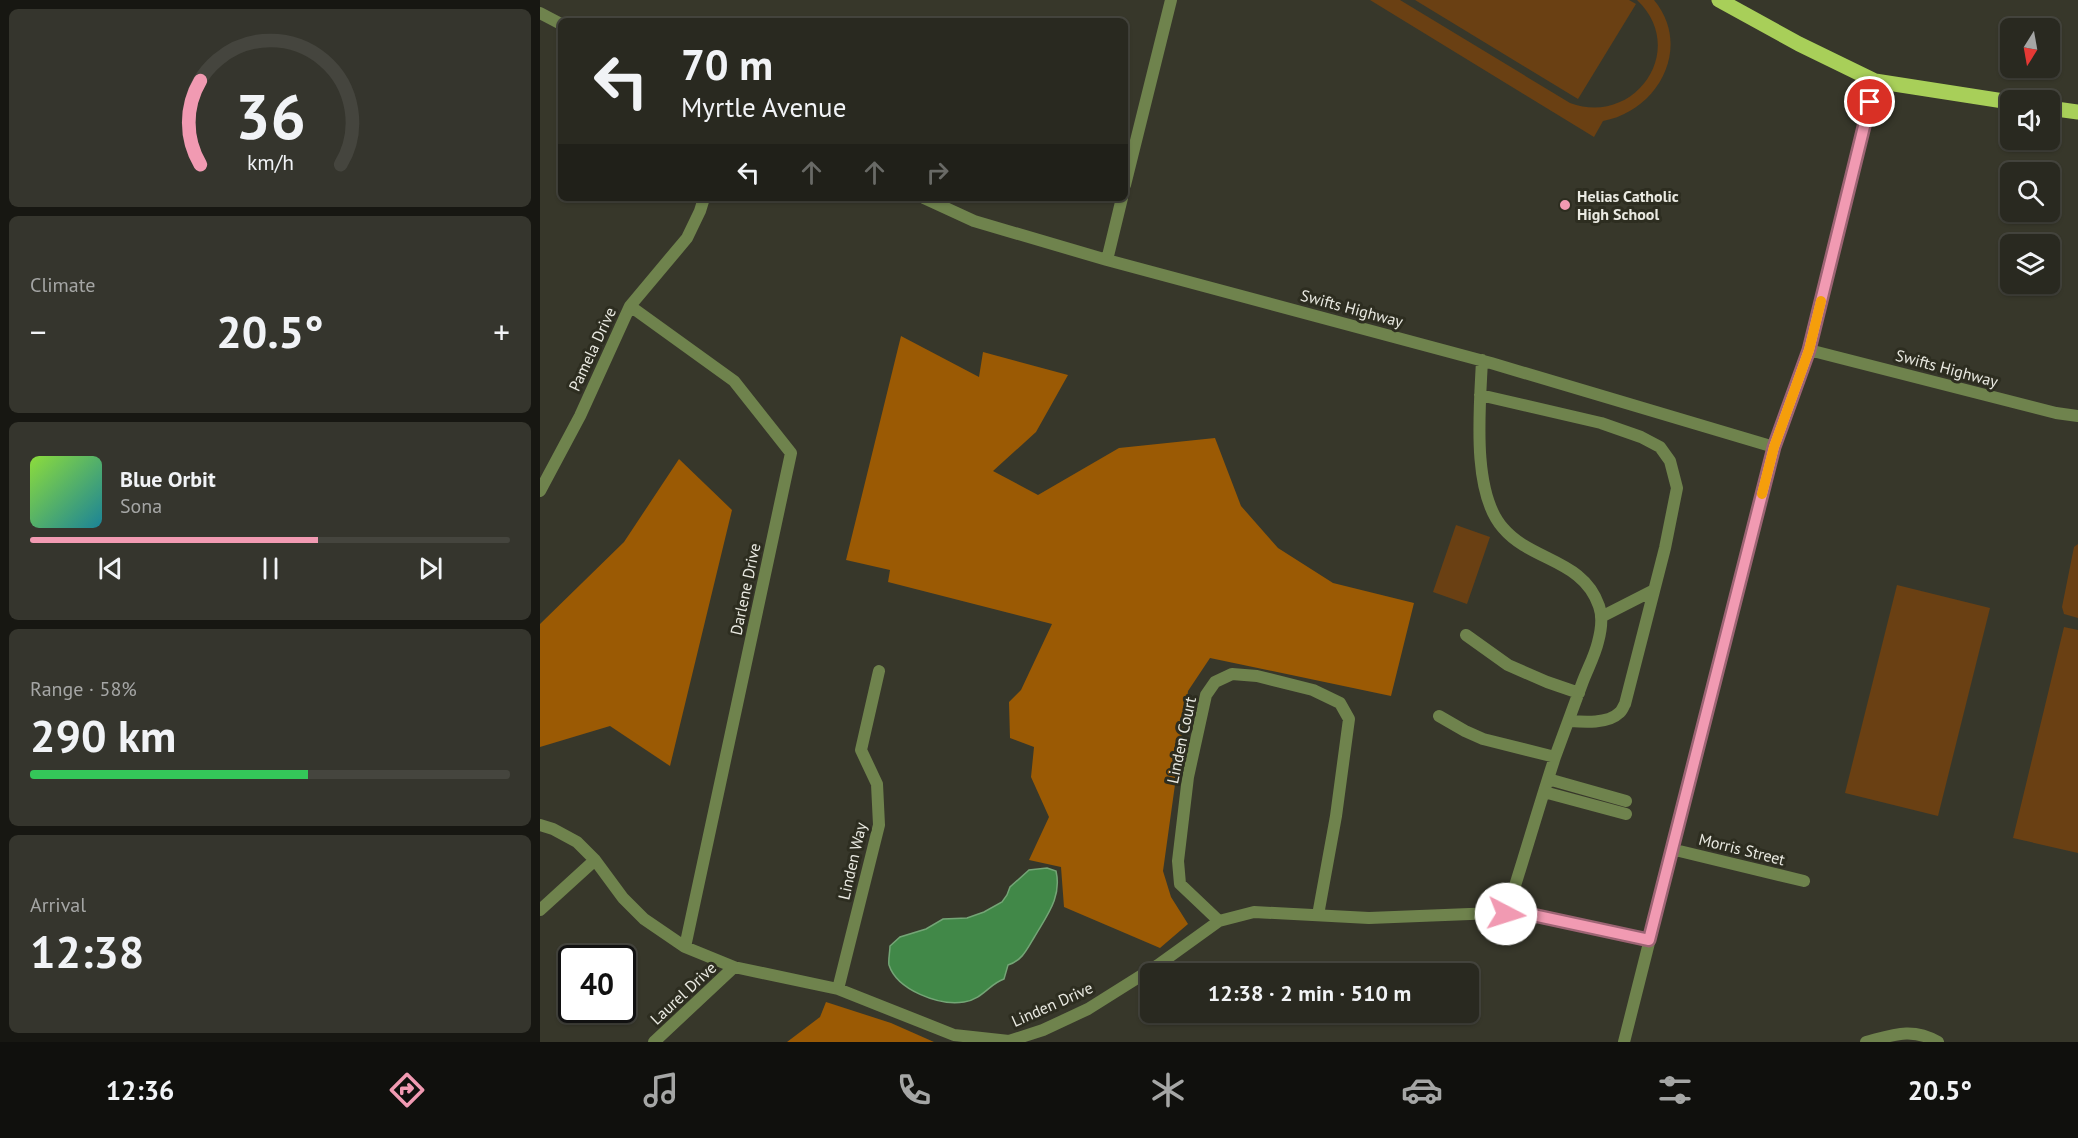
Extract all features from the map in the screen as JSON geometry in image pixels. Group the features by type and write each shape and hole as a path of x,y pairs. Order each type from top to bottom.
{"main road":[{"path":"1719,0 1799,44 1875,81 2000,100"},
{"path":"2060,110 2078,112"}],"street":[{"path":"1128,173 1170,0"},
{"path":"540,14 558,23"},
{"path":"1624,1042 1774,447 1809,350 1875,81"},
{"name":"Pamela Drive","path":"540,491 580,416 630,306 687,238 703,201"},
{"name":"Swifts Highway","path":"931,201 974,221 1107,260 1482,360 1774,447"},
{"path":"1107,260 1121,201"},
{"name":"Darlene Drive","path":"630,306 734,381 791,453 686,947"},
{"name":"Swifts Highway","path":"1809,350 2055,413 2078,416"},
{"path":"1482,360 1479,426 1482,465 1489,504 1503,528 1525,546 1570,568 1587,584 1599,607 1601,617 1598,643 1555,757 1506,914"},
{"path":"1480,394 1601,423 1641,437 1660,447 1671,461 1677,488 1625,704 1620,713 1609,718 1586,722 1569,721"},
{"path":"1601,617 1654,590"},
{"path":"1466,635 1508,665 1579,693"},
{"name":"Linden Way","path":"838,989 879,825 877,784 861,750 879,671"},
{"name":"Linden Court","path":"1219,921 1180,884 1178,861 1188,777 1206,695 1215,682 1232,674 1257,676 1313,690 1340,703 1349,719 1336,816 1318,915"},
{"path":"1439,716 1483,739 1555,757"},
{"path":"1548,779 1626,801"},
{"path":"1544,792 1626,814"},
{"name":"Linden Drive","path":"540,825 577,842 644,919 686,947 734,967 838,989 954,1035 1009,1042 1043,1030 1088,1009 1158,965 1219,921 1254,912 1370,918 1533,915 1649,940"},
{"name":"Morris Street","path":"1671,849 1804,881"},
{"path":"540,910 595,860"},
{"name":"Laurel Drive","path":"654,1042 734,967"},
{"path":"1866,1042 1907,1032 1928,1036 1938,1042"}],"shaded area":[{"path":"1370,0 1400,0 1570,103 1594,107 1615,104 1633,94 1647,79 1656,60 1658,40 1652,19 1637,0 1654,0 1665,18 1670,37 1670,56 1664,74 1654,91 1623,115 1603,121 1594,137"},
{"path":"1415,0 1629,0 1636,4 1578,99"},
{"path":"901,336 979,377 983,352 1068,375 1036,432 993,471 1038,495 1119,448 1215,438 1241,506 1278,548 1333,583 1414,603 1391,696 1210,658 1188,691 1163,871 1171,897 1188,924 1160,948 1064,907 1061,867 1029,860 1049,817 1031,777 1034,747 1010,738 1009,702 1021,690 1052,624 888,582 890,570 846,560"},
{"path":"679,459 732,510 670,766 610,726 540,747 540,624 624,542"},
{"path":"1456,525 1490,537 1467,604 1433,592"},
{"path":"2078,544 2078,618 2064,614 2062,607 2074,547"},
{"path":"1897,585 1990,608 1938,816 1845,793"},
{"path":"2064,627 2078,630 2078,853 2013,838"},
{"path":"1047,868 1056,871 1057,889 1044,921 1024,954 1008,965 1004,979 981,995 971,1000 954,1003 931,999 910,989 893,974 889,965 890,946 900,937 926,929 943,919 967,918 984,912 1002,902 1010,887 1029,870"},
{"path":"826,1002 891,1023 934,1042 787,1042 820,1017"}],"slow traffic":[{"path":"1762,494 1774,447 1809,350 1821,301"}],"place":[{"name":"Helias Catholic High School","path":"1565,205"}],"route":[{"path":"1506,914 1533,915 1649,940 1774,447 1809,350 1870,102"}]}
